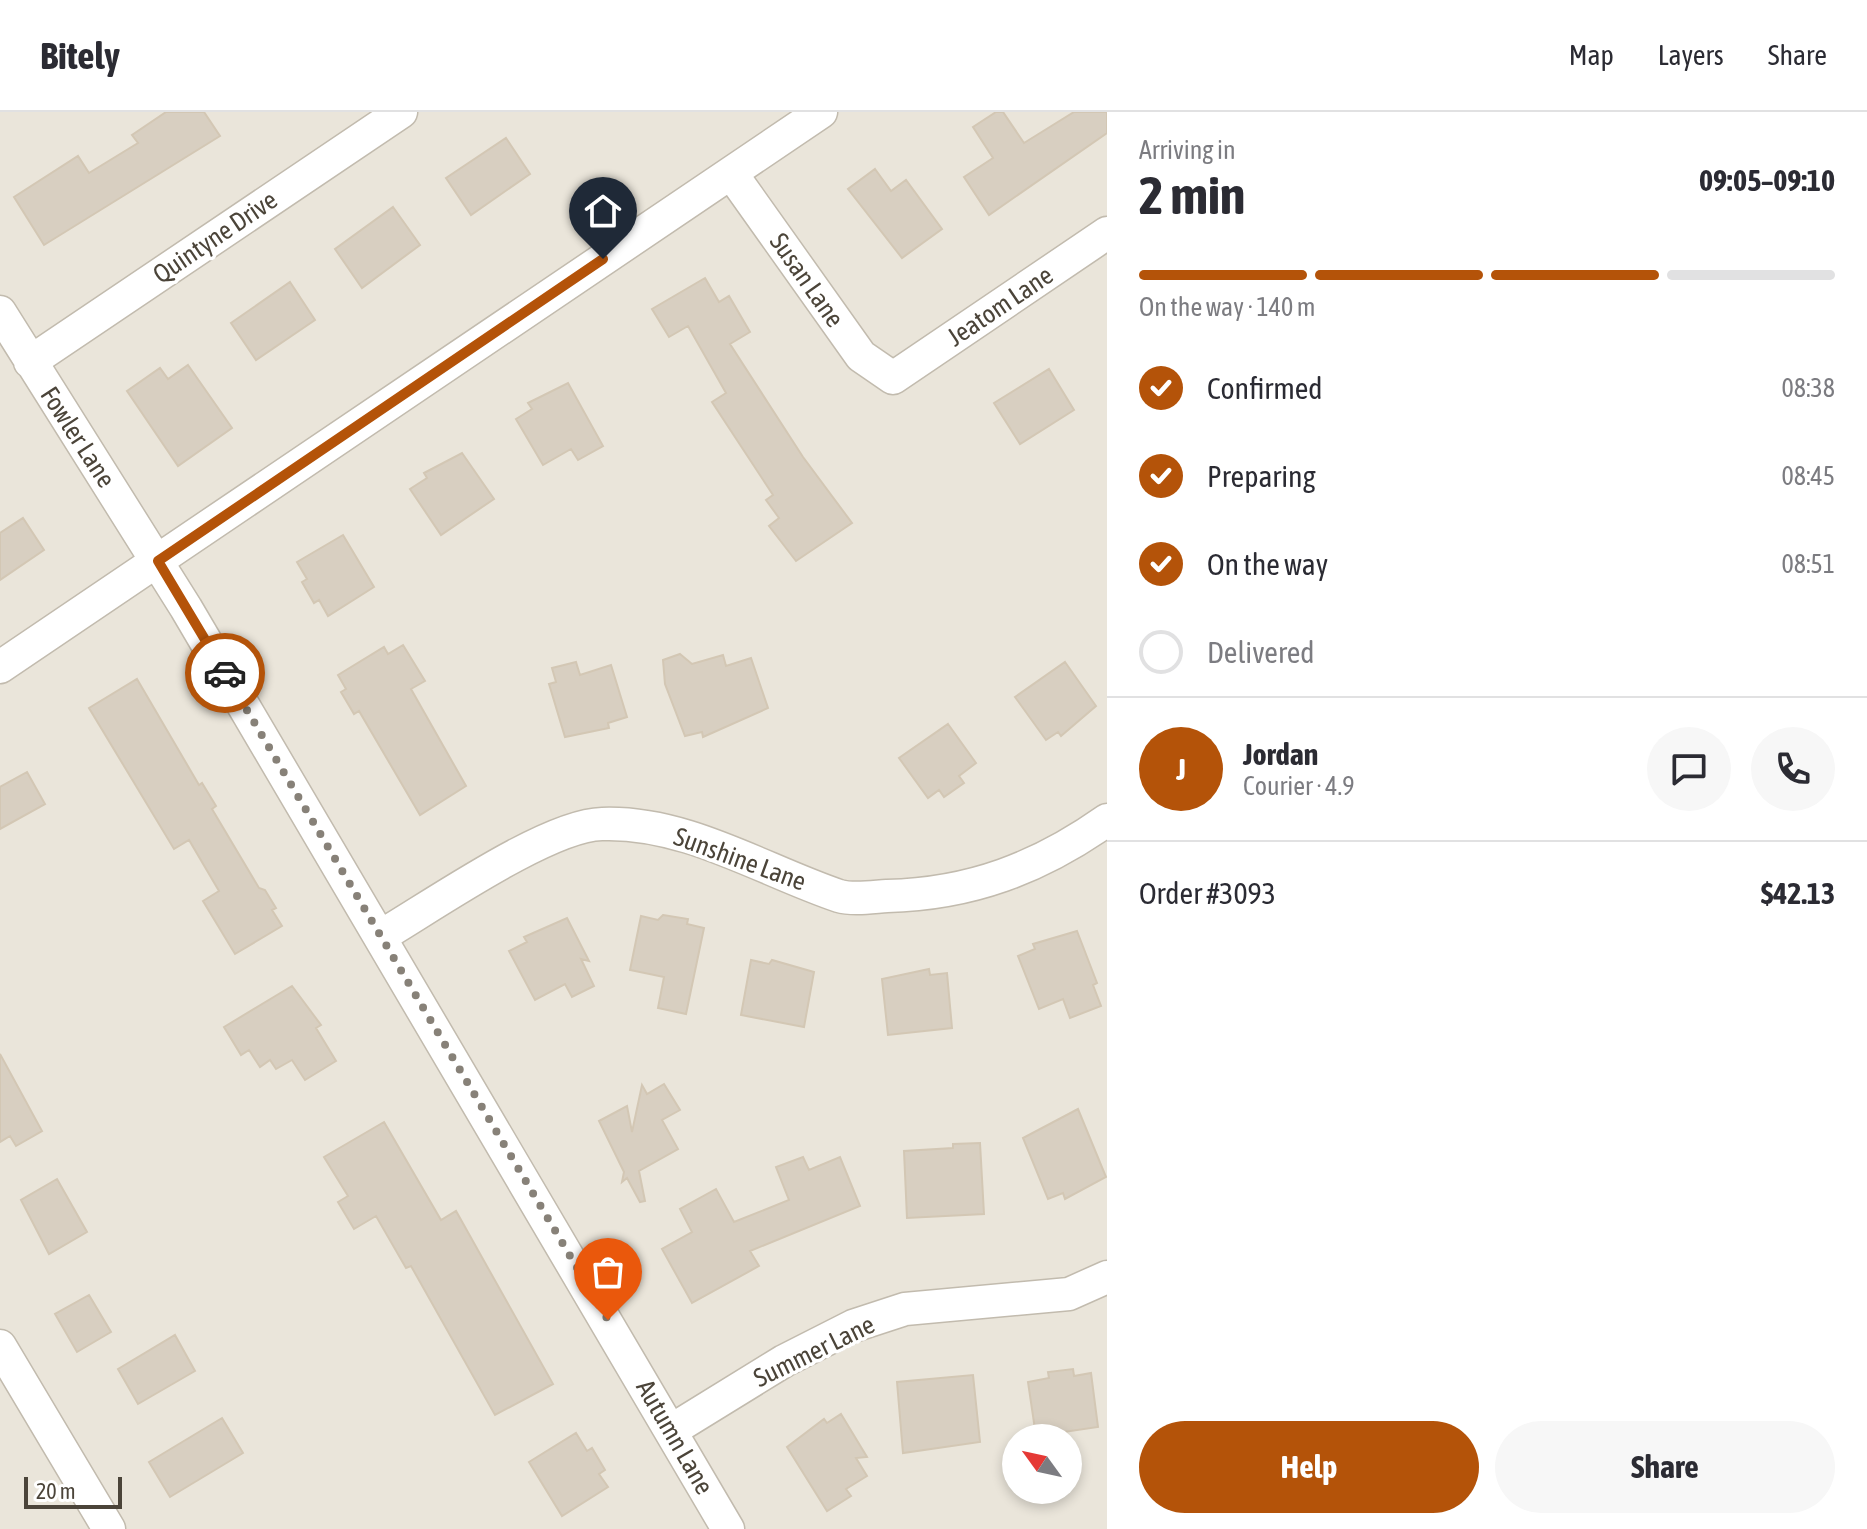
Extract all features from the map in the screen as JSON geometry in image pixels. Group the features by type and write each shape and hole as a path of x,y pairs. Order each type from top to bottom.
{"street":[{"name":"Quintyne Drive","path":"30,362 401,112"},
{"path":"0,667 821,112"},
{"name":"Susan Lane","path":"731,173 861,356 893,378"},
{"name":"Jeatom Lane","path":"893,378 1107,233"},
{"name":"Fowler Lane","path":"0,312 158,561"},
{"name":"Autumn Lane","path":"158,561 728,1529"},
{"name":"Sunshine Lane","path":"381,936 537,844 600,824 670,831 843,897 924,895 1001,879 1075,843 1107,820"},
{"name":"Summer Lane","path":"672,1430 784,1361 853,1326 905,1309 1069,1294 1107,1277"},
{"path":"0,1346 109,1529"}],"shaded area":[{"path":"0,112 1107,112 1107,1529 0,1529"}],"building":[{"path":"166,112 204,112 220,136 44,245 14,197 78,156 89,173 138,143 132,135"},
{"path":"996,112 1003,112 1024,143 1074,112 1107,112 1107,133 989,215 964,177 993,158 973,127"},
{"path":"506,138 530,174 471,215 446,178"},
{"path":"875,169 891,191 906,180 942,229 902,258 848,189"},
{"path":"393,207 420,245 362,288 335,249"},
{"path":"705,278 719,302 729,296 750,332 730,344 803,457 852,523 796,561 769,526 779,518 766,500 773,495 712,402 726,393 688,326 669,337 652,309"},
{"path":"290,282 315,320 256,360 231,323"},
{"path":"188,365 232,428 178,466 127,391 160,368 168,379"},
{"path":"1049,369 1074,410 1020,444 994,403"},
{"path":"568,383 603,446 578,460 571,449 543,465 516,419 532,409 528,403"},
{"path":"462,453 494,499 441,535 410,489 427,478 424,473"},
{"path":"23,518 44,550 0,580 0,533"},
{"path":"343,535 374,587 328,616 319,600 314,603 302,582 307,579 297,562"},
{"path":"403,645 425,681 411,689 466,786 420,815 359,711 354,714 341,692 346,689 338,675 384,647 388,654"},
{"path":"680,654 692,664 723,655 726,666 751,658 768,708 703,737 702,732 685,736 665,684 663,660"},
{"path":"576,662 580,675 611,665 627,717 608,723 609,728 565,737 549,684 556,682 552,668"},
{"path":"1065,662 1096,706 1061,736 1058,732 1046,740 1015,697"},
{"path":"137,679 199,785 202,783 216,806 212,809 259,888 265,890 276,908 272,910 282,926 235,954 203,901 219,891 189,840 174,849 89,708"},
{"path":"948,724 976,763 959,776 964,783 944,797 939,790 928,798 899,758"},
{"path":"27,772 45,804 0,829 0,787"},
{"path":"663,915 688,919 687,924 704,928 686,1014 658,1008 664,977 630,970 641,916 658,920"},
{"path":"567,918 589,961 581,959 594,986 572,997 565,984 535,1000 509,951 527,942 524,937"},
{"path":"1077,931 1097,983 1093,985 1101,1006 1070,1018 1063,999 1039,1009 1018,956 1035,949 1033,944"},
{"path":"751,960 769,964 772,960 814,972 804,1027 741,1015"},
{"path":"929,969 930,975 947,973 952,1028 888,1035 882,979"},
{"path":"292,986 321,1025 316,1028 336,1061 305,1080 292,1060 276,1069 270,1060 260,1067 249,1050 241,1055 224,1027"},
{"path":"0,1054 42,1131 16,1146 10,1136 0,1142"},
{"path":"664,1084 680,1110 662,1120 678,1149 639,1171 645,1201 640,1202 627,1178 622,1182 624,1172 599,1121 627,1106 632,1132 642,1085 647,1094"},
{"path":"1078,1109 1106,1177 1065,1199 1063,1193 1048,1199 1023,1138"},
{"path":"384,1122 441,1220 456,1211 553,1384 495,1415 411,1266 406,1268 376,1216 354,1229 338,1202 348,1196 324,1157"},
{"path":"980,1143 984,1214 907,1218 904,1151"},
{"path":"803,1157 809,1170 840,1157 860,1206 750,1251 759,1266 692,1303 662,1249 692,1232 680,1209 716,1189 734,1222 789,1200 776,1167"},
{"path":"57,1179 87,1232 49,1254 21,1200"},
{"path":"89,1295 111,1332 77,1352 55,1314"},
{"path":"175,1335 195,1371 138,1404 118,1369"},
{"path":"1073,1369 1074,1376 1091,1373 1098,1427 1082,1429 1082,1424 1034,1424 1028,1382 1049,1378 1048,1372"},
{"path":"973,1375 980,1442 903,1453 897,1382"},
{"path":"841,1414 867,1457 856,1458 867,1476 846,1489 851,1496 827,1511 787,1447 824,1419 827,1423"},
{"path":"222,1418 243,1453 170,1497 149,1462"},
{"path":"576,1433 587,1451 592,1448 605,1470 599,1474 608,1487 562,1516 529,1462"}],"way so far":[{"path":"225,673 608,1320"}],"route":[{"path":"225,673 158,561 603,259"}]}
